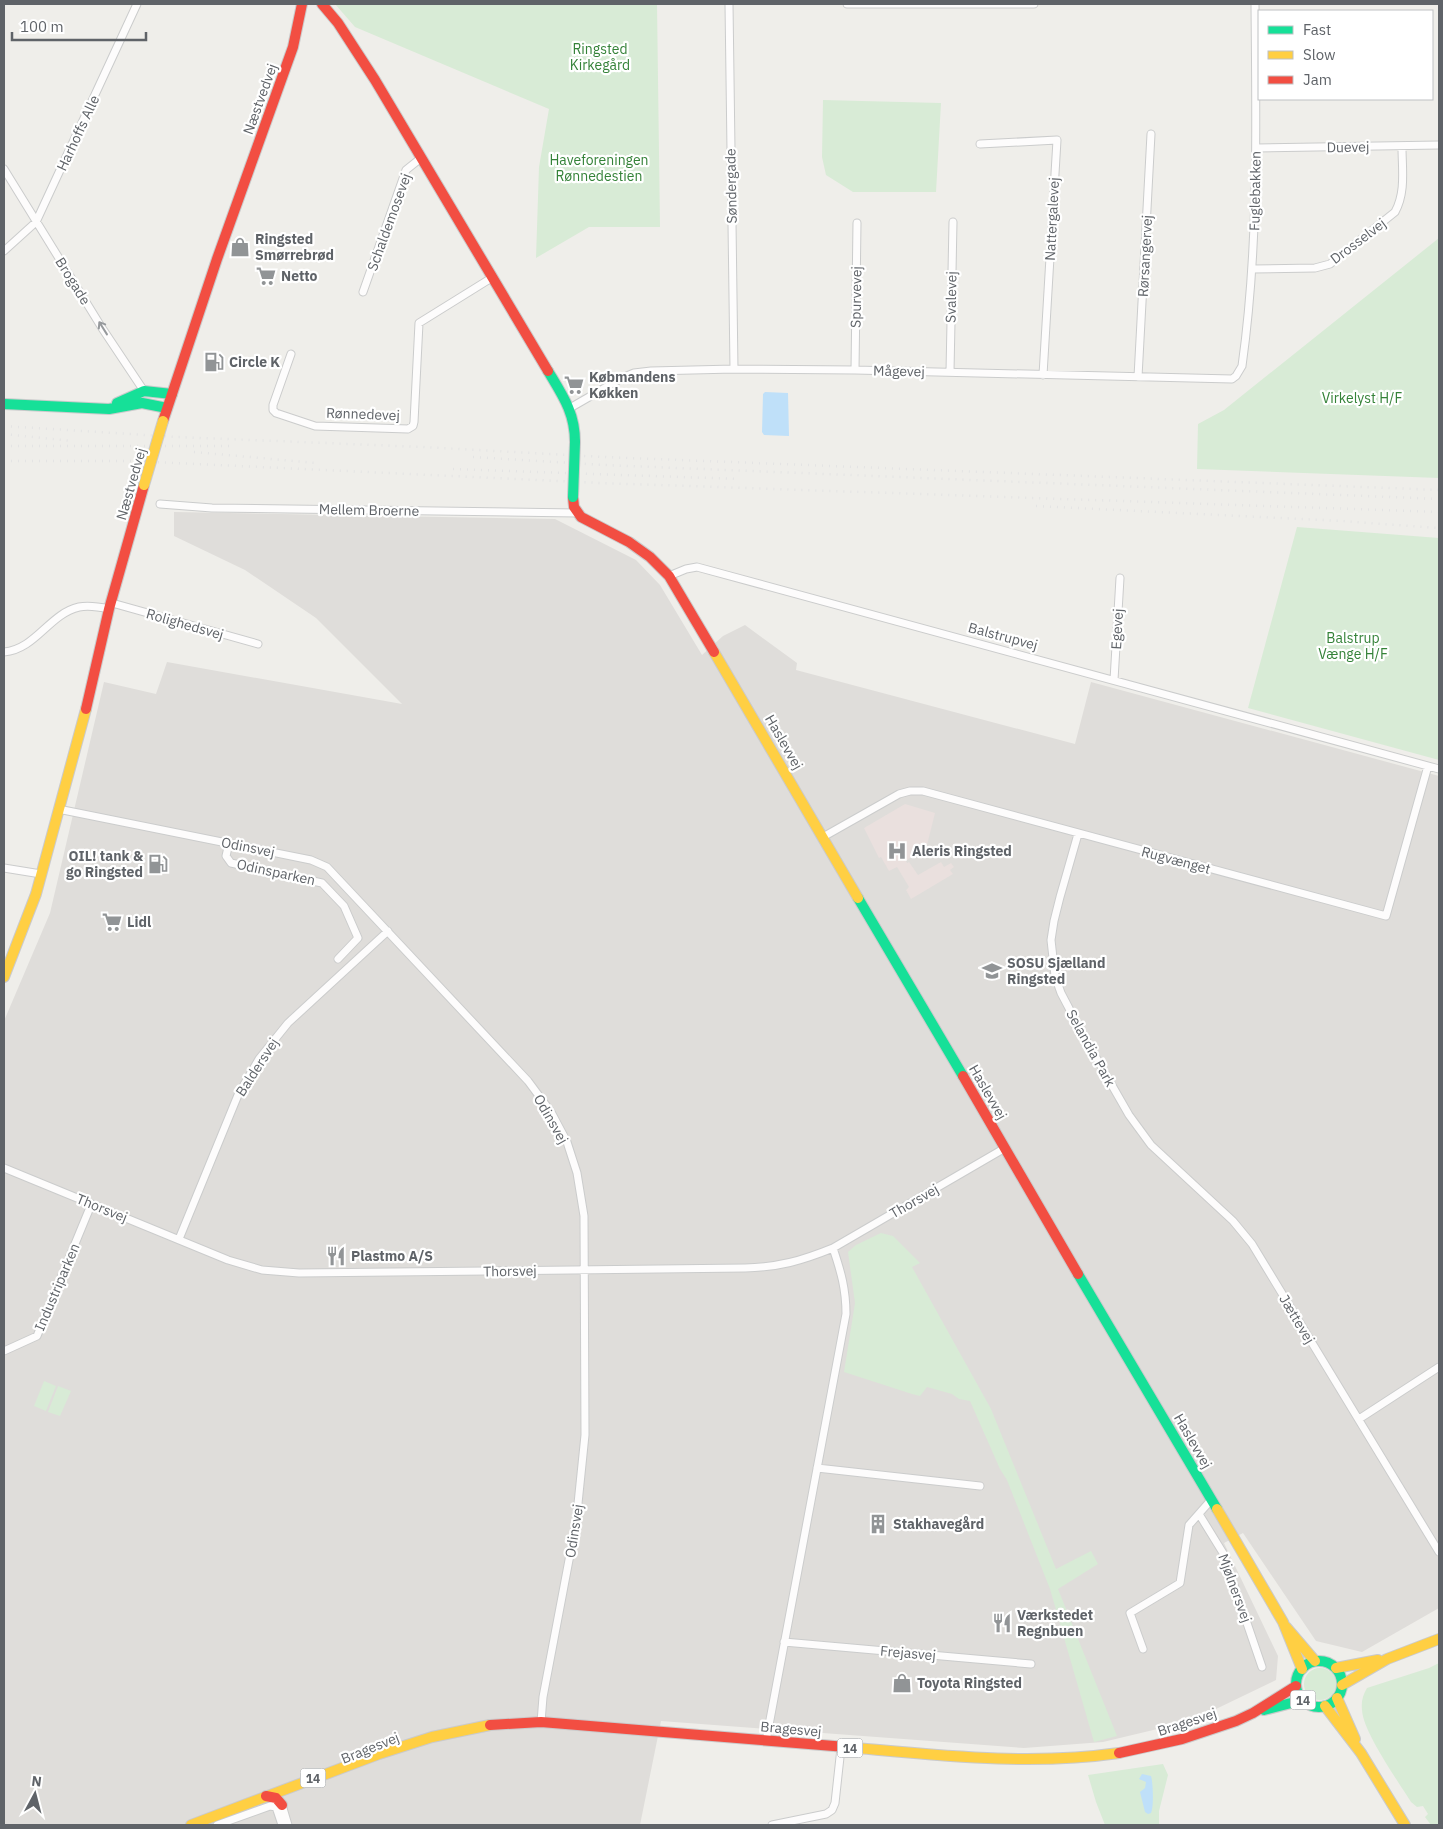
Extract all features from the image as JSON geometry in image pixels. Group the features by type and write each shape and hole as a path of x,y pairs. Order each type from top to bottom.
{"main road":[{"name":"Næstvedvej","path":"4,977 36,894 85,713 111,606 167,408 217,259 293,46 302,4"},
{"path":"322,4 352,44 570,408 576,442 573,497 577,513 586,521 629,542 650,557 669,576"},
{"path":"89,408 119,403 144,392 172,394"},
{"path":"4,404 109,409 142,403 167,408"},
{"name":"Haslevvej","path":"669,576 1283,1622 1302,1669"},
{"name":"Haslevvej","path":"1283,1622 1315,1661"},
{"path":"1342,1685 1387,1659 1439,1639"},
{"path":"1336,1668 1387,1659"},
{"path":"1302,1669 1315,1661 1328,1662 1340,1673 1342,1685 1337,1698 1361,1753"},
{"name":"14","path":"1302,1669 1297,1677 1296,1686 1303,1700 1317,1707 1325,1706 1337,1698"},
{"name":"Bragesvej","path":"191,1825 276,1800 346,1766 437,1736 488,1724 540,1722 1003,1760 1065,1760 1139,1750 1194,1735 1257,1711 1296,1686"},
{"name":"Bragesvej","path":"1257,1711 1303,1700"},
{"path":"1325,1706 1361,1753 1404,1825"},
{"name":"Bragesvej","path":"203,1825 276,1800 437,1736"}],"street":[{"name":"Harhoffs Alle","path":"4,251 36,222 137,4"},
{"name":"Søndergade","path":"729,4 734,369"},
{"path":"847,4 1034,4"},
{"name":"Fuglebakken","path":"1236,376 1242,366 1253,269 1256,148 1255,4"},
{"name":"Rørsangervej","path":"1138,377 1151,134"},
{"name":"Nattergalevej","path":"980,144 1057,140 1043,375"},
{"name":"Drosselvej","path":"1253,269 1315,268 1330,264 1395,212 1402,193 1402,146"},
{"name":"Duevej","path":"1256,148 1439,146"},
{"name":"Schaldemosevej","path":"363,292 406,170 421,158"},
{"name":"Brogade","path":"4,169 144,392"},
{"name":"Svalevej","path":"950,372 953,222"},
{"name":"Spurvevej","path":"855,370 857,224"},
{"name":"Rønnedevej","path":"291,354 273,405 273,410 276,413 315,426 408,429 413,426 414,422 419,324 493,277"},
{"name":"Mågevej","path":"570,408 634,372 734,369 855,370 1228,380 1236,376"},
{"name":"Mellem Broerne","path":"160,504 212,508 577,513"},
{"name":"Balstrupvej","path":"669,576 686,569 697,568 1439,769"},
{"name":"Egevej","path":"1114,680 1120,578"},
{"name":"Rolighedsvej","path":"4,652 22,648 66,611 81,606 111,606 258,644"},
{"name":"Rugvænget","path":"823,838 899,794 910,791 923,791 1386,916 1428,766"},
{"name":"Odinsvej","path":"58,809 311,860 327,867 528,1081 551,1112 567,1142 577,1173 584,1216 585,1435 576,1522 540,1722"},
{"name":"Selandia Park","path":"1078,834 1058,905 1051,940 1055,976 1061,993 1129,1115 1151,1145 1233,1221"},
{"name":"Odinsparken","path":"229,843 226,856 231,863 322,883 344,906 358,938 338,959"},
{"path":"4,868 41,874"},
{"path":"336,898 346,888"},
{"name":"Baldersvej","path":"179,1239 238,1095 259,1059 288,1023 388,931"},
{"name":"Thorsvej","path":"4,1168 228,1260 262,1270 299,1273 773,1267 806,1259 833,1248 1005,1148"},
{"name":"Industriparken","path":"4,1351 38,1336 91,1205"},
{"name":"Jættevej","path":"1233,1221 1252,1244 1439,1552"},
{"path":"766,1741 846,1314 846,1293 833,1248"},
{"path":"1359,1419 1439,1368"},
{"path":"817,1468 980,1486"},
{"path":"1143,1650 1130,1613 1180,1583 1190,1525 1211,1500"},
{"name":"Mjølnersvej","path":"1199,1514 1223,1553 1262,1667"},
{"name":"Frejasvej","path":"784,1642 1031,1664"},
{"path":"772,1825 821,1816 832,1810 835,1803 841,1748"},
{"path":"276,1800 282,1825"},
{"path":"276,1800 288,1825"},
{"name":"Bragesvej","path":"217,1825 270,1806 276,1800"}],"shaded area":[{"path":"174,512 555,519 636,560 660,585 702,655 723,636 745,625 797,663 796,670 1075,744 1091,682 1439,776 1439,1608 1362,1652 1316,1641 1243,1533 1224,1543 1278,1656 1276,1680 1191,1721 1103,1742 1024,1748 661,1721 640,1825 4,1825 4,1021 50,913 104,682 156,694 167,662 402,704 316,618 245,570 174,536"},
{"name":"Aleris Ringsted","path":"905,804 935,813 927,845 906,861 907,863 909,862 918,875 941,862 944,867 951,863 954,867 950,870 953,874 911,899 906,890 909,887 897,867 889,871 881,857 879,858 864,828"}],"green space":[{"name":"Ringsted Kirkegård","path":"335,4 657,4 660,227 589,227 536,258 539,167 549,109 355,27"},
{"path":"823,100 941,103 936,192 853,192 826,175 822,157"},
{"name":"Virkelyst H/F","path":"1439,238 1439,478 1197,469 1198,424 1224,410"},
{"name":"Balstrup Vænge H/F","path":"1297,527 1439,538 1439,760 1248,708"},
{"path":"881,1233 893,1236 920,1263 912,1267 991,1409 1056,1569 1091,1551 1098,1564 1058,1589 1117,1736 1094,1742 1050,1589 1007,1480 1000,1469 970,1401 959,1399 952,1394 927,1387 920,1396 844,1372 855,1303 848,1252 856,1245"},
{"path":"44,1381 56,1386 46,1411 34,1406"},
{"path":"58,1386 71,1391 60,1416 48,1412"},
{"path":"1439,1663 1439,1825 1431,1825 1425,1817 1428,1814 1423,1806 1417,1807 1411,1802 1382,1756 1368,1731 1362,1704 1367,1688"},
{"path":"1320,1668 1332,1672 1336,1684 1332,1696 1320,1700 1308,1696 1304,1684 1308,1672"},
{"path":"1163,1764 1168,1775 1159,1811 1159,1825 1105,1825 1088,1775"}],"water":[{"path":"765,392 788,393 789,436 764,435 762,432 763,394"},
{"path":"1142,1774 1151,1776 1152,1779 1153,1806 1151,1813 1148,1814 1145,1812 1140,1792 1145,1788 1146,1782 1139,1779"}],"railway":[{"path":"4,426 177,437 423,447 604,457 1439,490"},
{"path":"4,434 72,441"},
{"path":"4,446 231,446"},
{"path":"194,452 316,463"},
{"path":"473,457 604,465 1439,499"},
{"path":"4,461 132,461 601,483 1439,512"},
{"path":"453,469 738,479"},
{"path":"1036,506 1342,521 1439,528"}],"traffic: fast":[{"path":"548,371 570,413 575,442"},
{"path":"117,403 144,391 172,394"},
{"path":"4,404 109,409 142,403 167,408"},
{"path":"573,497 575,442"},
{"path":"858,898 963,1076"},
{"path":"1078,1274 1217,1509"},
{"path":"1319,1661 1332,1665 1338,1671 1342,1684 1338,1697 1332,1703 1319,1707 1306,1703 1300,1697 1296,1684 1300,1671 1306,1665 1319,1661"},
{"path":"1264,1710 1303,1700"}],"traffic: slow":[{"path":"144,485 163,421"},
{"path":"714,652 858,898"},
{"path":"4,977 36,894 86,709"},
{"path":"1217,1509 1283,1622 1302,1669"},
{"path":"1286,1627 1315,1661"},
{"path":"1342,1685 1387,1659 1439,1639"},
{"path":"1336,1668 1378,1660"},
{"path":"1337,1698 1355,1739"},
{"path":"1325,1706 1361,1753 1405,1825"},
{"path":"191,1825 379,1754 432,1737 490,1725"},
{"path":"846,1747 948,1756 1017,1759 1051,1759 1119,1753"}],"traffic: jam":[{"path":"163,421 217,259 293,47 302,4"},
{"path":"322,4 338,23 375,80 548,371"},
{"path":"86,709 109,609 144,485"},
{"path":"573,497 574,507 581,517 629,542 650,557 669,576 714,652"},
{"path":"963,1076 1078,1274"},
{"path":"1119,1753 1182,1739 1236,1721 1253,1713 1296,1686"},
{"path":"490,1725 541,1722 846,1747"},
{"path":"266,1796 276,1798 282,1805"}],"place":[{"name":"Ringsted Smørrebrød","path":"240,247"},
{"name":"Netto","path":"266,276"},
{"name":"Circle K","path":"214,362"},
{"name":"Købmandens Køkken","path":"574,385"},
{"name":"Aleris Ringsted","path":"897,851"},
{"name":"OIL! tank & go Ringsted","path":"158,864"},
{"name":"Lidl","path":"112,922"},
{"name":"SOSU Sjælland Ringsted","path":"992,971"},
{"name":"Plastmo A/S","path":"336,1256"},
{"name":"Stakhavegård","path":"878,1524"},
{"name":"Værkstedet Regnbuen","path":"1002,1623"},
{"name":"Toyota Ringsted","path":"902,1683"}],"park label":[{"name":"Haveforeningen Rønnedestien","path":"599,168"}]}
